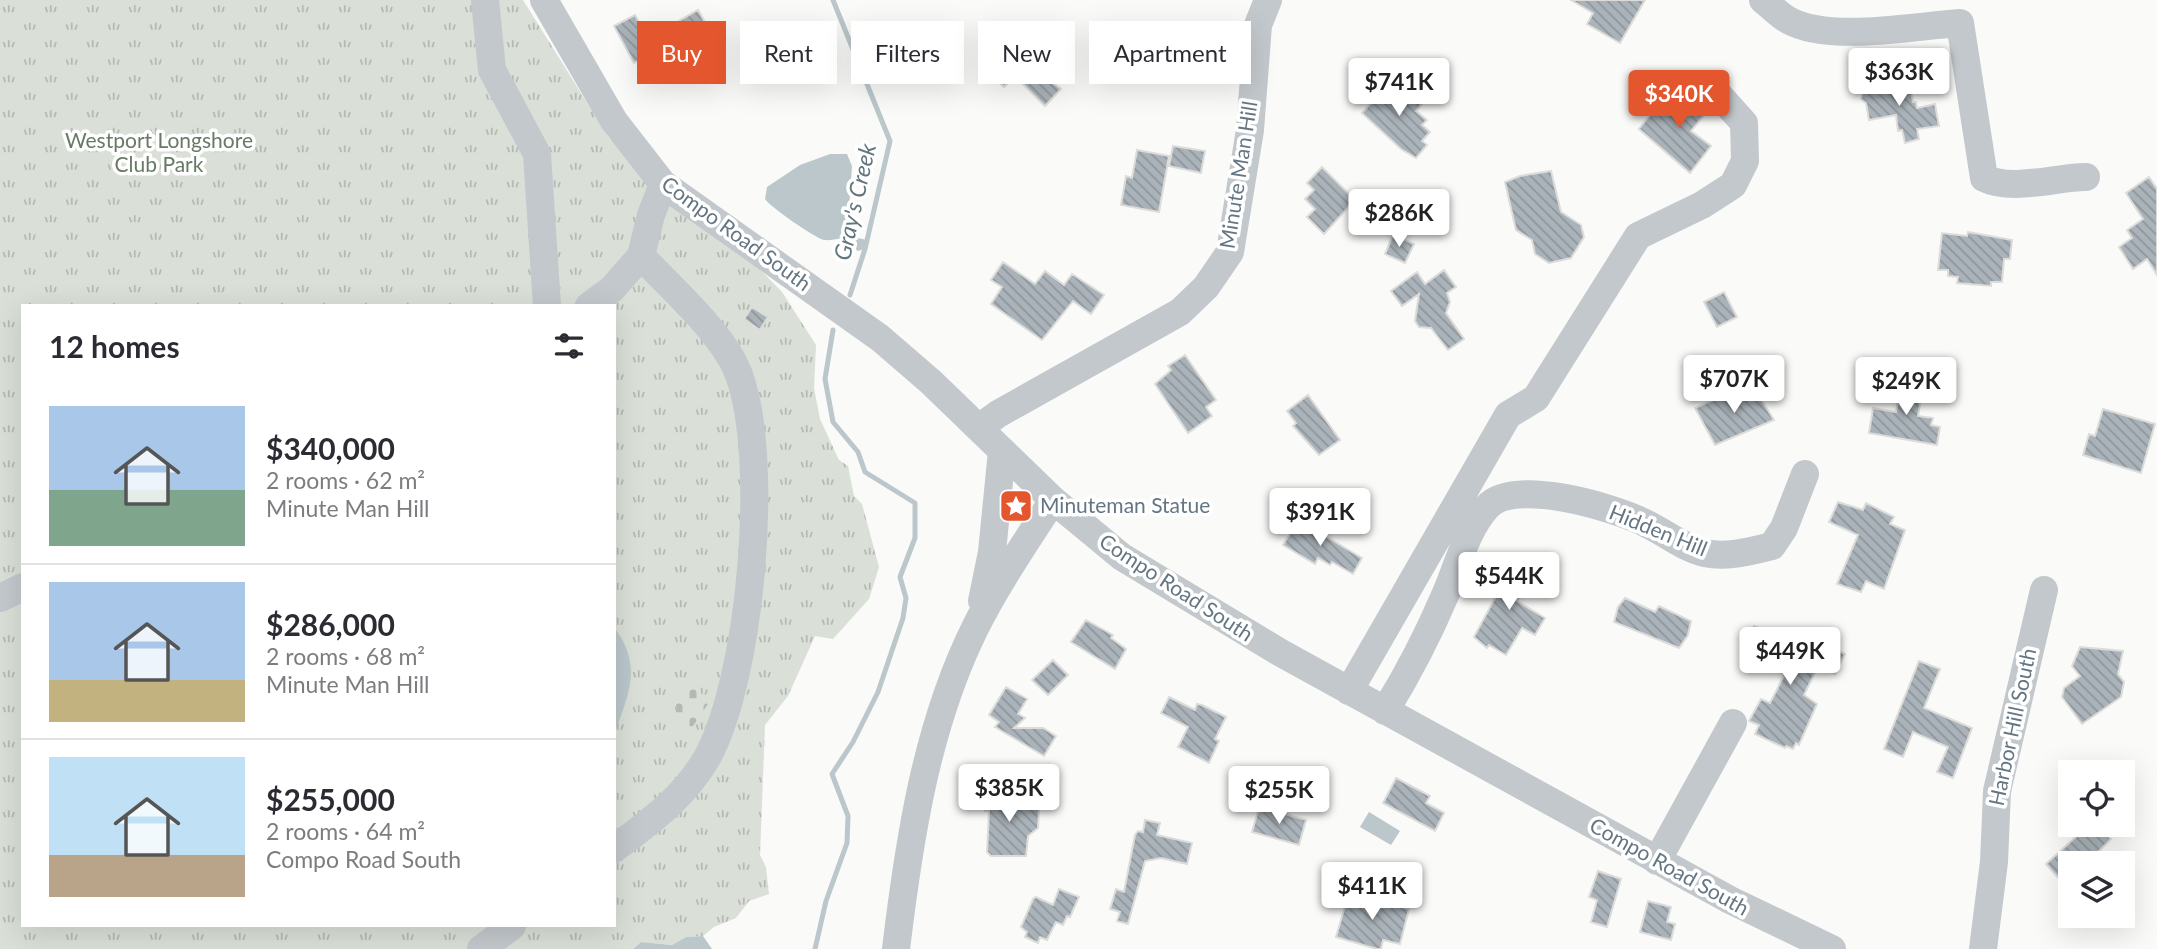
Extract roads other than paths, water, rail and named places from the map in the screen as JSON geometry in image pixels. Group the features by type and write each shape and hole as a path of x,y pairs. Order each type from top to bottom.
{"street":[{"path":"485,0 492,70 537,154 547,304"},
{"name":"Compo Road South","path":"544,0 614,121 663,184 687,204 880,338 1098,539 1161,583 1349,691 1768,920 1832,949"},
{"name":"Minute Man Hill","path":"979,428 998,414 1180,312 1206,287 1230,252 1250,130 1258,25 1268,0"},
{"path":"1763,0 1789,20 1816,29 1855,30 1960,23 1984,178 2008,183 2086,177"},
{"path":"1349,691 1508,415 1536,398 1638,236 1702,205 1734,185 1745,161 1744,123 1718,94"},
{"path":"592,304 612,289 641,256 651,215 663,184"},
{"path":"616,848 670,807 691,782 708,755 732,695 746,622 752,552 753,440 739,374 708,326 641,256"},
{"path":"976,627 992,552 1002,451"},
{"name":"Hidden Hill","path":"1385,711 1446,595 1467,541 1487,507 1500,496 1517,492 1578,501 1641,521 1703,553 1729,555 1772,546 1784,528 1805,474"},
{"path":"896,949 914,826 944,707 976,627 1053,500"},
{"path":"0,598 21,588"},
{"name":"Harbor Hill South","path":"1983,949 1994,862 1997,791 2044,590"},
{"path":"1657,860 1733,723"},
{"path":"481,949 511,927"}],"waterway":[{"name":"Gray's Creek","path":"833,0 890,141 865,249 850,295"},
{"name":"Gray's Creek","path":"815,949 826,901 847,843 848,816 832,774 853,742 878,692 903,618 906,598 900,577 915,538 915,503 865,472 858,452 833,422 825,379 833,330"}],"place":[{"name":"Minuteman Statue","path":"1016,506"}],"park label":[{"name":"Westport Longshore Club Park","path":"159,153"}]}
